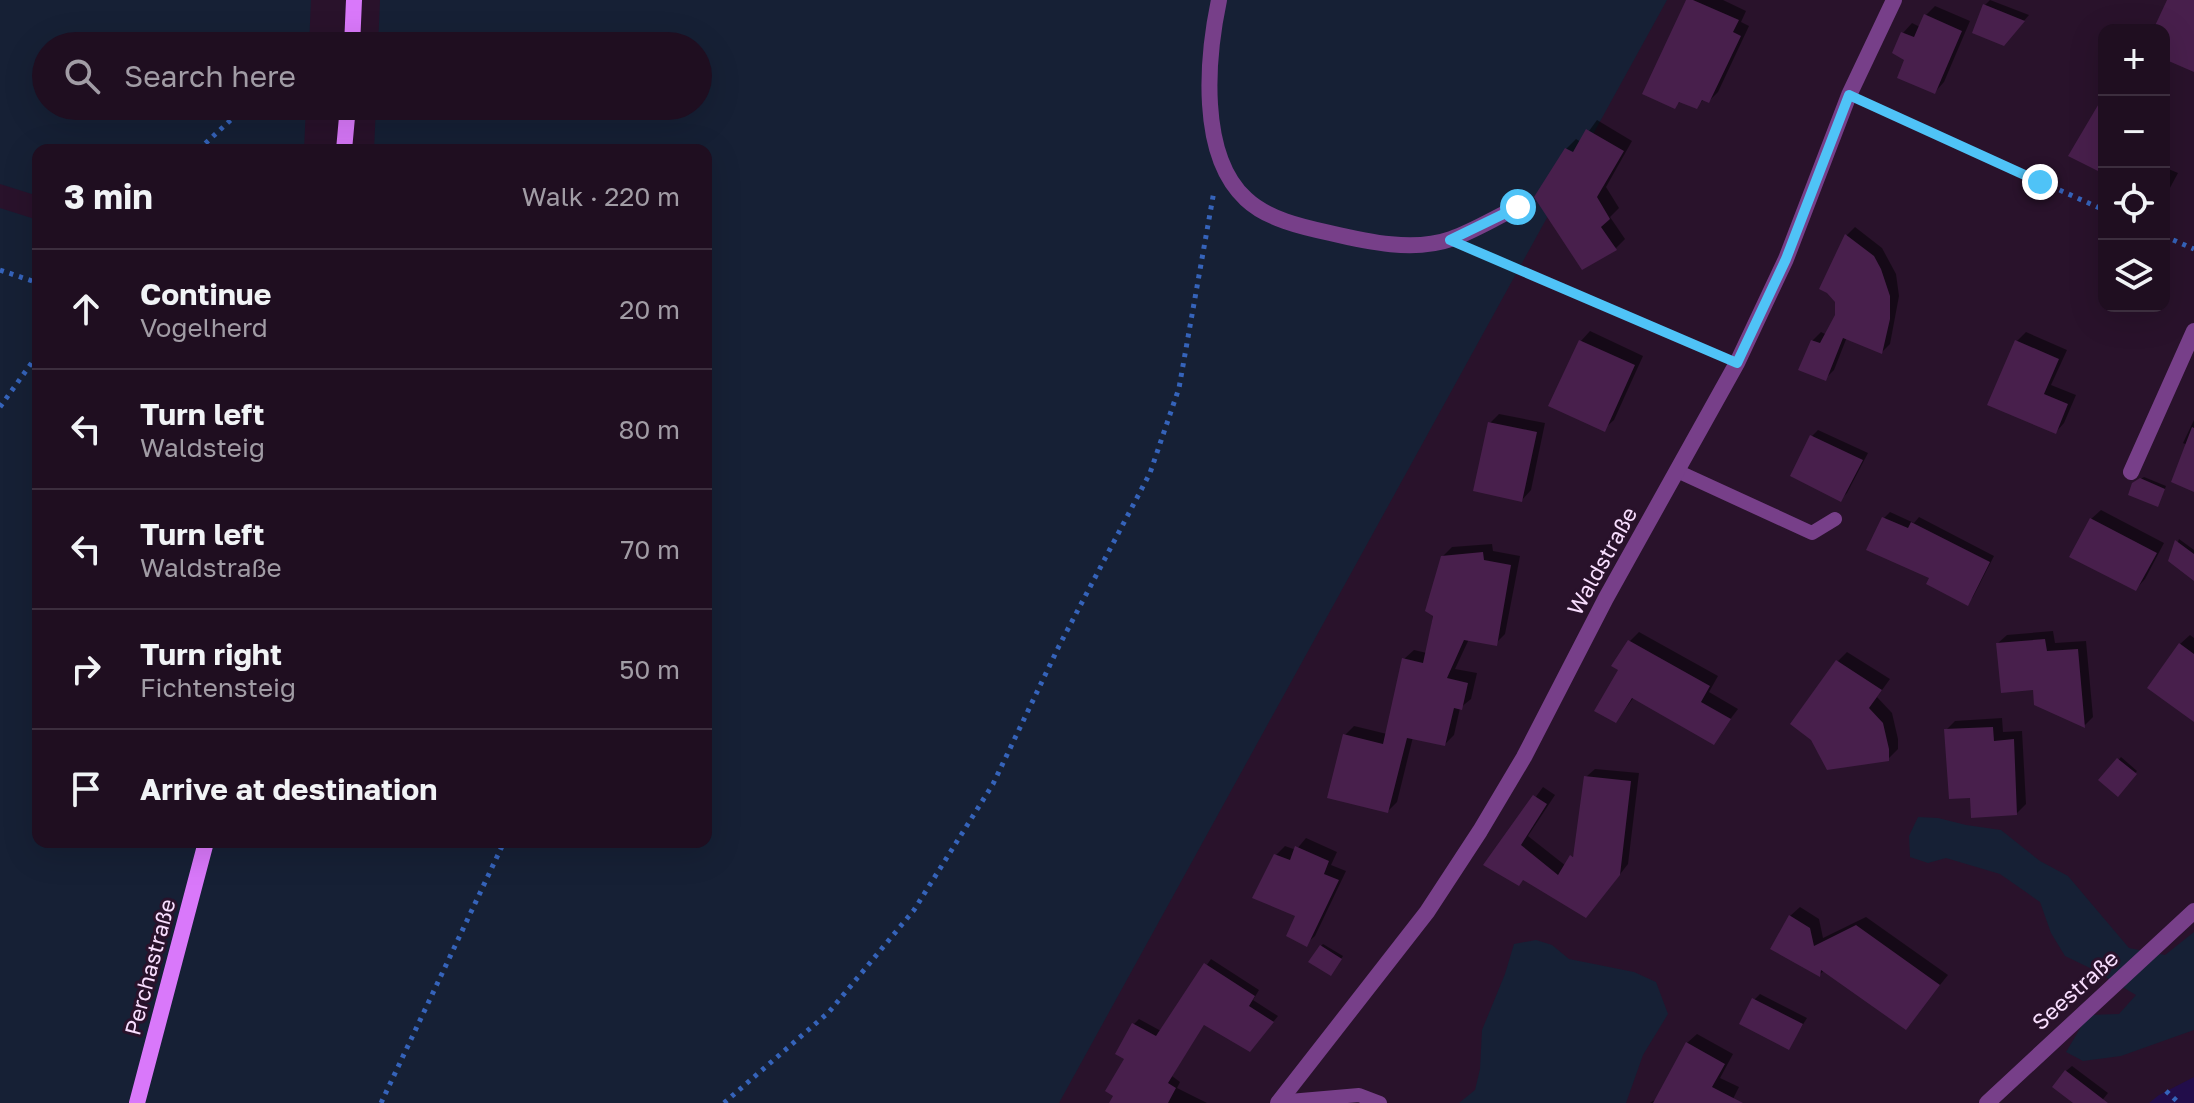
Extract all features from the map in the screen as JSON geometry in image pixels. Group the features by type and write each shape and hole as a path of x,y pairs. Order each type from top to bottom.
{"main road":[{"path":"353,32 354,0"},
{"path":"345,144 347,120"},
{"name":"Perchastraße","path":"137,1103 204,848"}],"street":[{"path":"1219,0 1210,40 1211,110 1220,158 1231,181 1245,198 1284,221 1384,244 1450,240 1518,207"},
{"name":"Waldstraße","path":"1278,1103 1427,912 1524,757 1606,598 1737,363 1786,259 1849,95 1894,0"},
{"path":"2131,472 2194,331"},
{"name":"Seestraße","path":"1987,1103 2194,911"}],"lane":[{"path":"1677,471 1812,533 1835,519"},
{"path":"1278,1103 1359,1095 1380,1103"}],"path":[{"path":"1849,95 2098,207"},
{"path":"205,144 231,120"},
{"path":"724,1103 829,1012 914,910 993,784 1059,646 1150,473 1179,388 1220,158"},
{"path":"2170,239 2194,249"},
{"path":"1450,240 1737,363"},
{"path":"0,270 32,281"},
{"path":"0,407 32,362"},
{"path":"381,1103 501,848"},
{"path":"2166,1091 2179,1103"}],"shaded area":[{"path":"0,0 311,0 310,32 32,32 32,120 305,120 304,144 32,144 32,194 0,184"},
{"path":"380,0 1667,0 1059,1103 0,1103 0,208 32,218 32,848 712,848 712,144 374,144 375,120 712,120 712,32 379,32"},
{"path":"1918,817 2001,830 2040,861 2068,876 2129,948 2165,955 2194,932 2194,1030 2121,1056 2083,1061 2066,1052 2088,1015 2119,1014 2136,995 2065,956 2051,933 2040,902 2000,874 1946,858 1928,863 1910,857 1909,836"},
{"path":"1536,940 1552,945 1569,959 1634,972 1656,982 1668,1014 1643,1055 1626,1103 1459,1103 1475,1090 1480,1069 1482,1030 1514,944"},
{"path":"2194,1077 2194,1103 2149,1103 2159,1095"}],"building":[{"path":"1686,0 1693,0 1739,20 1733,32 1741,36 1709,103 1702,100 1697,109 1679,102 1675,109 1642,94"},
{"path":"2167,0 2194,0 2194,72 2170,62 2170,24 2156,24"},
{"path":"1983,4 2025,21 2004,46 1972,33"},
{"path":"1924,14 1962,31 1935,94 1897,78 1904,60 1892,53 1901,32 1914,37"},
{"path":"2098,105 2098,171 2068,156"},
{"path":"1586,129 1624,151 1597,197 1610,219 1601,227 1617,250 1582,270 1534,197 1565,148 1573,152"},
{"path":"1845,234 1874,256 1881,269 1890,296 1890,319 1882,354 1843,338 1826,381 1798,370 1811,340 1820,343 1835,315 1835,302 1819,289"},
{"path":"1579,340 1635,365 1605,432 1548,406"},
{"path":"2015,340 2059,359 2044,394 2068,404 2056,434 1987,405"},
{"path":"1488,422 1537,432 1522,502 1473,491"},
{"path":"2194,428 2194,492 2171,482"},
{"path":"1810,435 1863,460 1841,502 1790,476"},
{"path":"2140,478 2165,489 2158,507 2128,495 2132,483"},
{"path":"1882,517 1908,528 1911,522 1990,562 1968,606 1926,584 1929,578 1866,550"},
{"path":"2090,518 2157,553 2136,591 2069,557"},
{"path":"2175,540 2194,554 2194,581 2168,561"},
{"path":"1483,552 1484,560 1511,565 1497,646 1464,640 1447,678 1468,683 1462,710 1454,708 1445,746 1407,738 1388,813 1327,798 1343,734 1383,744 1402,658 1423,663 1433,616 1425,611 1441,556"},
{"path":"2045,639 2047,651 2078,649 2085,728 2034,705 2033,690 2001,693 1996,643"},
{"path":"1628,640 1710,686 1701,702 1731,719 1714,745 1632,698 1616,723 1594,711 1618,670 1611,666"},
{"path":"2179,643 2194,654 2194,722 2147,688"},
{"path":"1836,660 1882,690 1869,708 1883,723 1889,761 1827,770 1811,740 1790,724"},
{"path":"1993,727 1994,741 2014,739 2017,815 1971,818 1970,798 1949,799 1944,729"},
{"path":"2117,758 2137,774 2118,797 2098,780"},
{"path":"1584,776 1631,781 1620,875 1586,918 1523,880 1519,886 1483,865 1533,795 1547,804 1521,845 1558,875 1570,855 1573,857"},
{"path":"1295,846 1329,861 1324,874 1339,880 1307,947 1286,936 1295,916 1252,898 1274,854 1290,860"},
{"path":"1789,915 1810,928 1814,946 1856,925 1940,985 1906,1030 1821,970 1820,977 1770,949"},
{"path":"1320,945 1342,959 1331,976 1308,962"},
{"path":"1204,963 1255,996 1249,1006 1274,1022 1250,1052 1204,1025 1168,1083 1176,1088 1168,1103 1109,1103 1113,1096 1105,1091 1124,1059 1115,1054 1132,1023 1156,1036"},
{"path":"1752,998 1803,1024 1789,1050 1739,1024"},
{"path":"1686,1042 1725,1064 1712,1087 1743,1103 1653,1103"},
{"path":"2065,1070 2108,1103 2073,1103 2052,1087"}],"route":[{"path":"1518,207 1450,240 1737,363 1786,259 1849,95 2040,182"}]}
